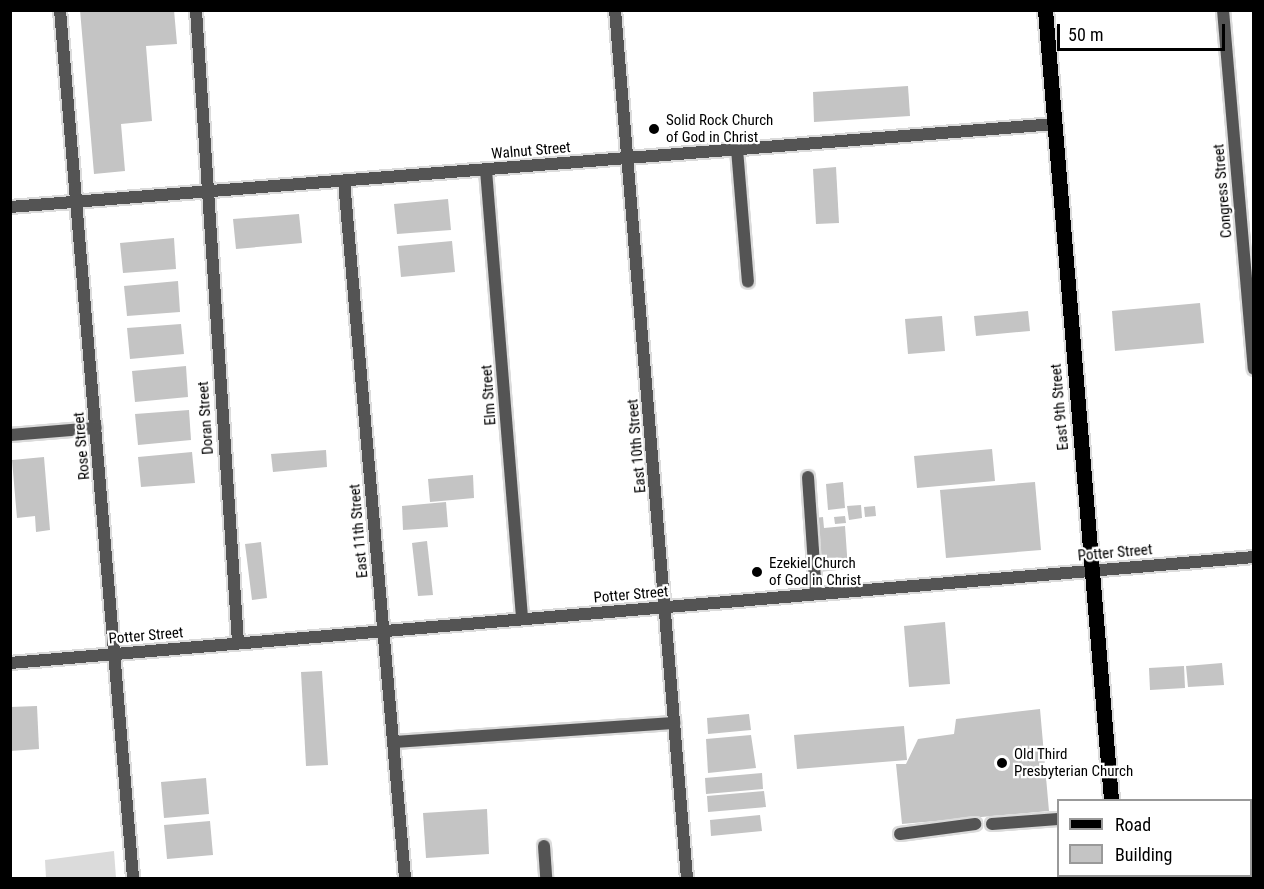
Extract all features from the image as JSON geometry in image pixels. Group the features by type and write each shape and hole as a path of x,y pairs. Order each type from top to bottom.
{"main road":[{"name":"East 9th Street","path":"1046,10 1111,799"}],"street":[{"name":"Rose Street","path":"60,10 133,879"},
{"name":"Doran Street","path":"196,10 208,171 204,191 238,643"},
{"name":"East 10th Street","path":"615,10 687,879"},
{"name":"Congress Street","path":"1222,10 1254,369"},
{"name":"Walnut Street","path":"10,207 1055,124"},
{"path":"737,149 748,282"},
{"name":"Elm Street","path":"486,170 522,619"},
{"name":"East 11th Street","path":"344,181 405,879"},
{"path":"10,435 96,428"},
{"path":"808,477 816,594"},
{"name":"Potter Street","path":"10,663 1254,557"},
{"path":"393,742 674,723"},
{"path":"992,824 1057,819"},
{"path":"900,834 975,824"},
{"path":"544,846 546,879"}],"shaded area":[{"path":"114,851 116,878 46,878 45,860"}],"building":[{"path":"80,10 174,10 177,44 146,46 152,121 121,124 125,171 94,174"},
{"path":"908,86 910,116 814,122 813,92"},
{"path":"836,167 839,223 816,224 813,169"},
{"path":"448,199 451,230 397,234 394,204"},
{"path":"299,214 302,243 236,249 233,219"},
{"path":"174,238 176,269 123,273 120,243"},
{"path":"452,241 455,272 401,277 398,246"},
{"path":"178,281 180,312 127,316 124,286"},
{"path":"1200,303 1204,343 1115,351 1112,311"},
{"path":"1028,311 1030,331 976,336 974,316"},
{"path":"942,316 945,351 908,354 905,319"},
{"path":"181,324 184,354 130,359 127,328"},
{"path":"186,366 188,397 135,402 132,371"},
{"path":"189,410 191,440 138,445 135,414"},
{"path":"992,449 995,481 917,488 914,456"},
{"path":"326,450 327,467 273,472 271,454"},
{"path":"192,452 195,483 141,487 138,457"},
{"path":"44,457 50,530 36,532 35,516 17,518 12,460"},
{"path":"473,475 474,498 430,502 428,479"},
{"path":"843,482 845,508 828,510 826,484"},
{"path":"1035,482 1041,550 946,558 940,490"},
{"path":"446,502 448,527 403,530 402,506"},
{"path":"861,505 862,518 849,520 847,506"},
{"path":"875,506 876,516 865,517 864,507"},
{"path":"845,516 846,523 835,524 834,517"},
{"path":"823,517 824,528 845,526 848,569 818,572 814,518"},
{"path":"427,541 433,595 418,596 412,543"},
{"path":"261,542 267,598 252,600 245,544"},
{"path":"945,622 950,684 909,687 904,626"},
{"path":"1222,663 1224,685 1188,687 1186,666"},
{"path":"1184,666 1185,688 1150,690 1149,668"},
{"path":"322,671 328,765 306,766 301,672"},
{"path":"37,706 39,749 10,751 10,707"},
{"path":"1040,709 1049,811 902,824 896,764 906,764 918,739 954,734 956,719"},
{"path":"749,714 751,730 708,734 707,718"},
{"path":"904,726 907,760 797,769 794,735"},
{"path":"751,735 756,768 708,773 706,739"},
{"path":"762,773 763,789 706,794 705,778"},
{"path":"206,778 209,814 164,818 161,782"},
{"path":"764,791 766,807 708,812 707,796"},
{"path":"487,809 489,854 426,858 423,813"},
{"path":"760,815 762,831 711,836 710,820"},
{"path":"210,821 213,855 167,859 164,825"},
{"path":"1157,877 1238,877 1238,878"}],"place":[{"name":"Solid Rock Church of God in Christ","path":"654,129"},
{"name":"Ezekiel Church of God in Christ","path":"757,572"},
{"name":"Old Third Presbyterian Church","path":"1002,763"}]}
